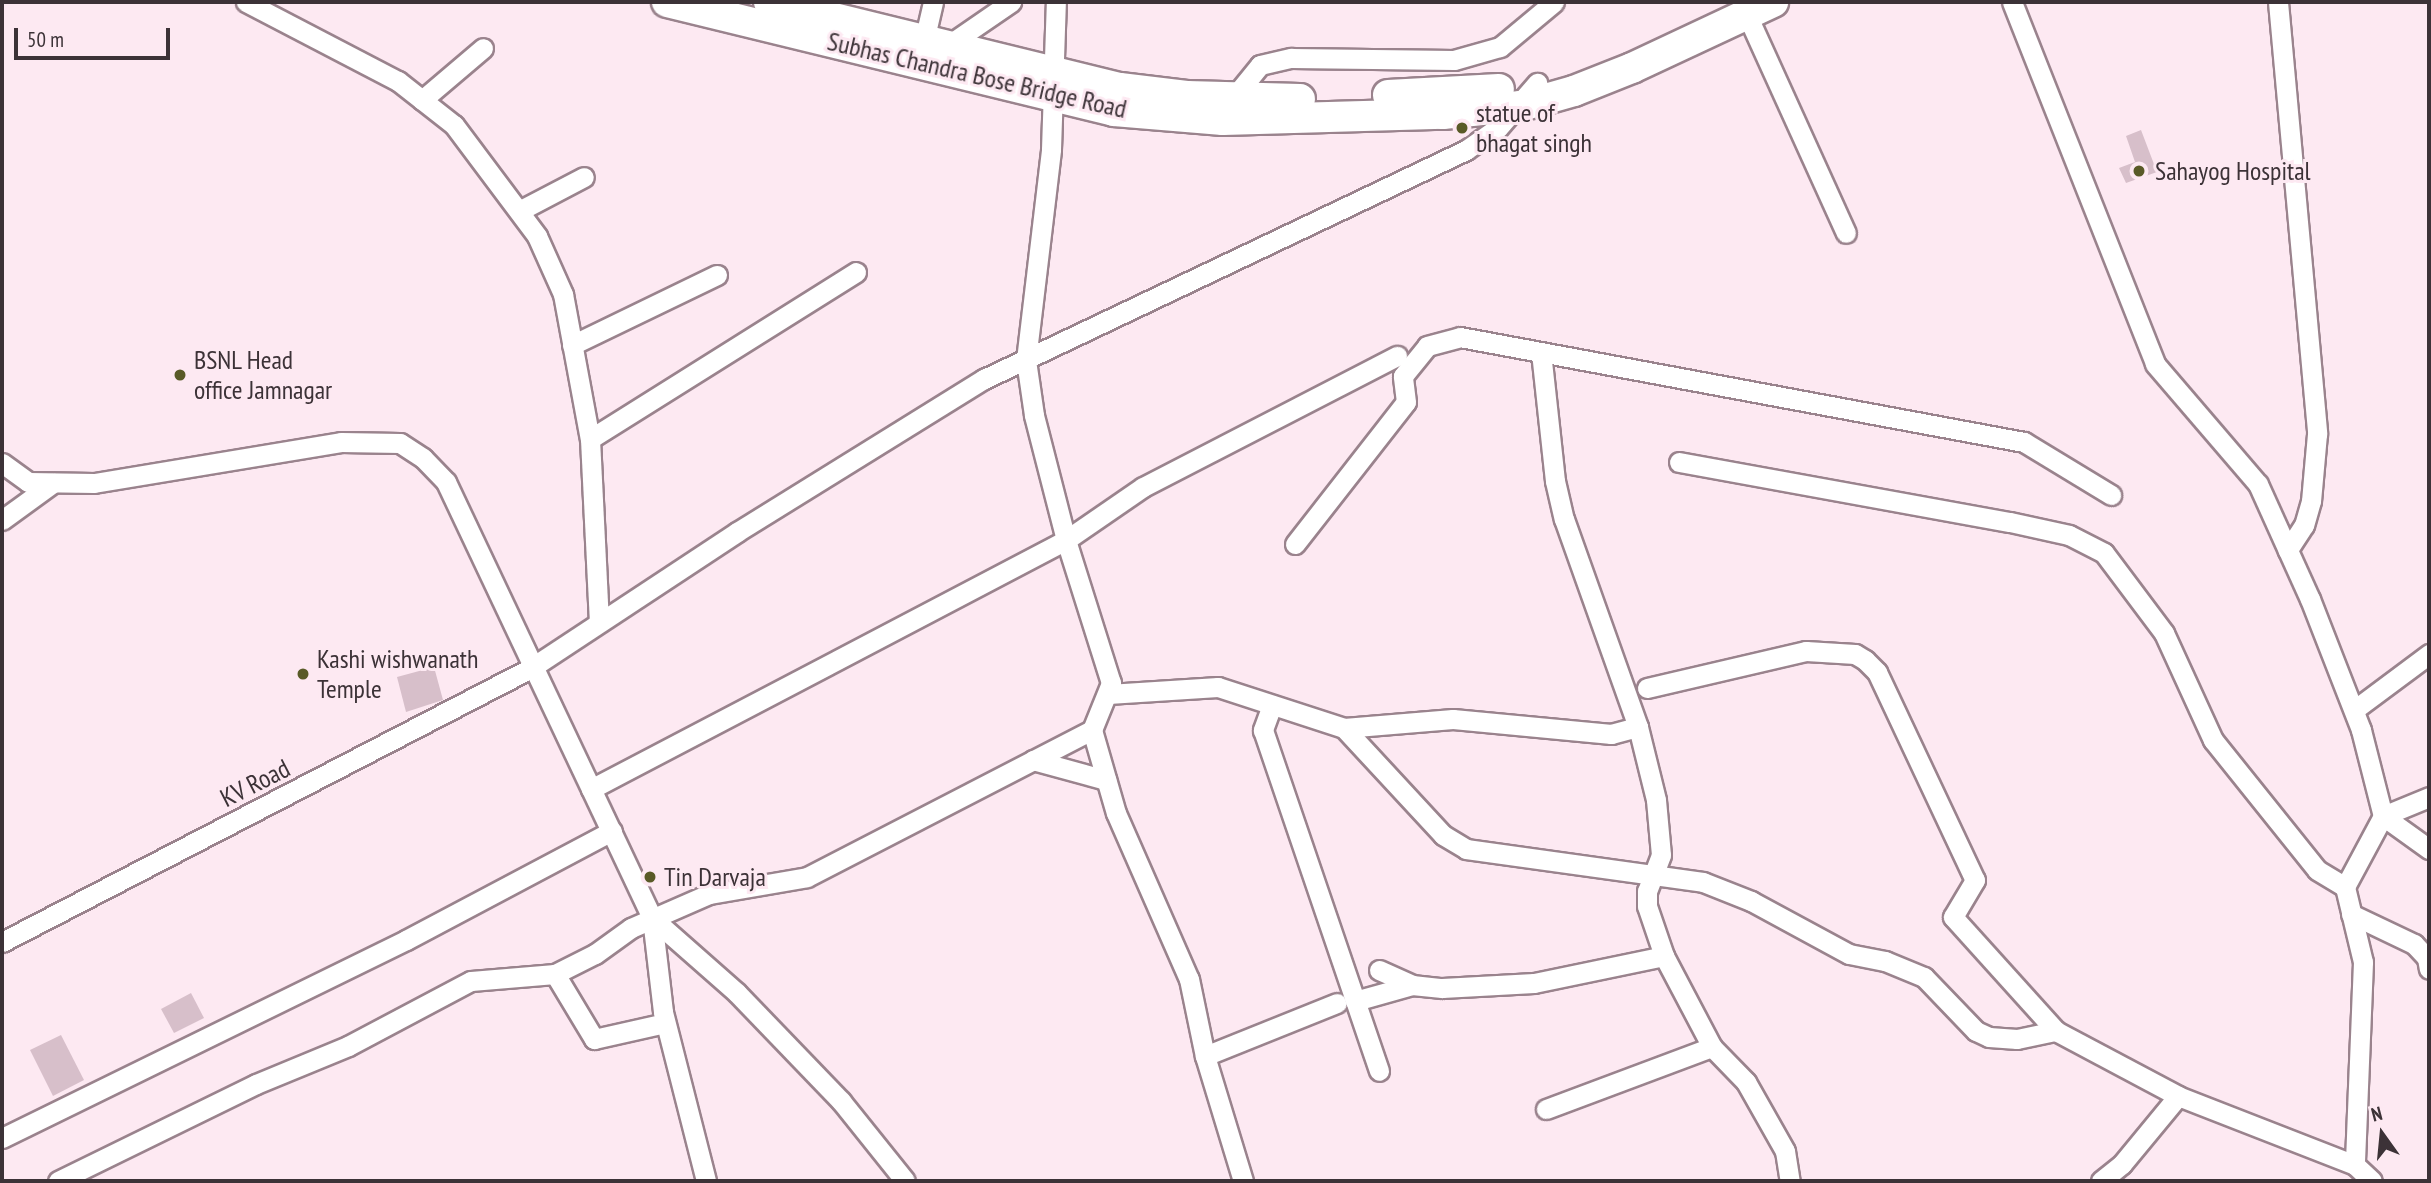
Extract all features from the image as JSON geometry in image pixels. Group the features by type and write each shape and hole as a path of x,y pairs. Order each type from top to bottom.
{"main road":[{"name":"Subhas Chandra Bose Bridge Road","path":"667,2 1053,85 1234,97 1334,98 1510,89 1529,94"},
{"name":"Subhas Chandra Bose Bridge Road","path":"769,2 816,8 935,44 1053,85 1114,111 1223,120 1443,114 1529,94 1574,92 1746,5"}],"street":[{"path":"246,2 398,82 454,125 537,236 563,294 590,439 599,621"},
{"path":"933,2 935,44 1011,2"},
{"path":"58,1181 256,1084 348,1046 471,981 555,974 652,918 709,894 807,877 1092,730 1111,683 1066,540 1034,415 1026,360 1051,149 1056,2"},
{"path":"1234,97 1260,65 1291,58 1454,60 1500,47 1554,2"},
{"path":"2012,2 2155,364 2258,484 2354,710 2383,816 2429,849"},
{"path":"2278,2 2317,434 2311,501 2304,525 2288,550"},
{"path":"1746,5 1795,128 1846,233"},
{"path":"422,100 483,48"},
{"name":"KV Road","path":"2,942 531,668 599,621 984,379 1465,150 1529,94"},
{"path":"519,211 584,177"},
{"path":"590,439 856,272"},
{"path":"572,345 717,275"},
{"path":"1295,544 1406,402 1404,376 1427,346 1471,337 2024,442 2111,495"},
{"path":"1541,352 1561,507 1638,727 1656,800 1660,839 1657,873 1646,898 1664,956 1712,1047 1746,1082 1784,1151 1790,1181"},
{"path":"591,789 1066,540 1143,487 1397,356"},
{"path":"2,463 28,482 94,483 341,442 400,443 423,458 446,482 531,668 652,918 666,1023 706,1181"},
{"path":"1679,462 2010,522 2068,535 2104,553 2164,633 2213,740 2317,870 2345,887"},
{"path":"2,520 52,483"},
{"path":"1647,688 1798,652 1824,649 1855,653 1877,672 1975,880 1953,917 2056,1031 2178,1096 2355,1165 2372,1181"},
{"path":"2354,710 2429,654"},
{"path":"1108,694 1218,687 1345,728 1452,719 1611,734 1638,727"},
{"path":"1272,705 1263,730 1346,1002 1379,1071"},
{"path":"1345,728 1443,835 1466,849 1657,873 1727,890 1849,954 1885,961 1924,977 1976,1031 1989,1037 2017,1039 2056,1031"},
{"path":"1092,730 1116,813 1189,979 1205,1056 1243,1181"},
{"path":"1033,760 1106,780"},
{"path":"2355,1165 2362,962 2345,887 2383,816 2429,797"},
{"path":"2,1138 406,940 612,831"},
{"path":"2351,914 2414,943 2427,958 2429,969"},
{"path":"652,918 756,1012 841,1101 905,1181"},
{"path":"1379,970 1412,985 1442,988 1534,983 1664,956"},
{"path":"555,974 594,1039 666,1023"},
{"path":"1205,1056 1346,1002 1412,985"},
{"path":"1546,1109 1712,1047"},
{"path":"2101,1181 2122,1164 2178,1096"}],"building":[{"path":"2141,130 2157,172 2126,183 2119,168 2135,162 2126,136"},
{"path":"434,667 443,700 406,712 397,677"},
{"path":"191,993 204,1018 174,1033 161,1009"},
{"path":"61,1035 84,1080 53,1096 30,1050"}],"place":[{"name":"statue of bhagat singh","path":"1462,128"},
{"name":"Sahayog Hospital","path":"2139,171"},
{"name":"BSNL Head office Jamnagar","path":"180,375"},
{"name":"Kashi wishwanath Temple","path":"303,674"},
{"name":"Tin Darvaja","path":"650,877"}]}
